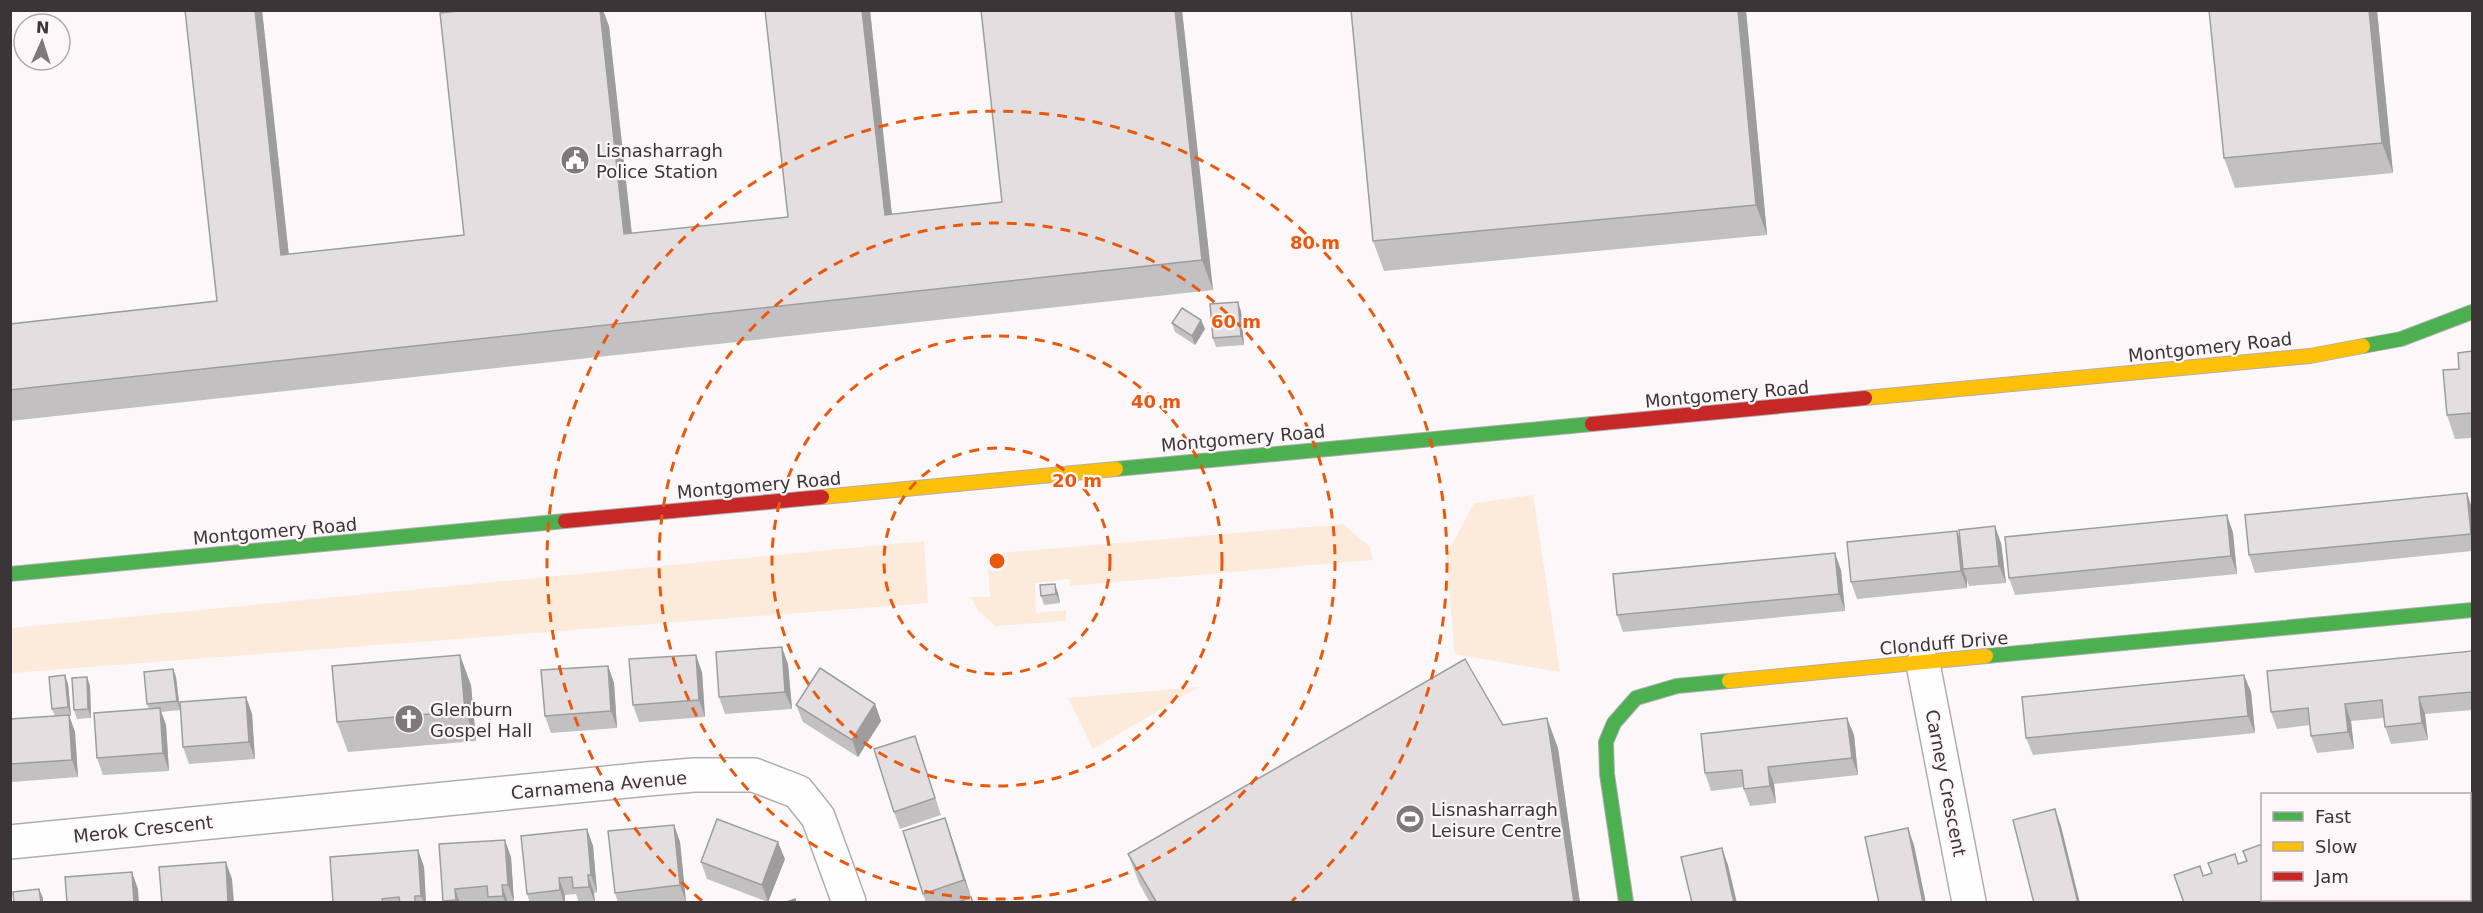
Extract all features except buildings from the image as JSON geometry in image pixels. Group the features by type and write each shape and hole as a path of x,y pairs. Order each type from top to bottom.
{"street":[{"name":"Montgomery Road","path":"10,574 2310,356 2401,339 2472,312"},
{"name":"Clonduff Drive","path":"1626,903 1607,774 1606,742 1614,723 1636,698 1677,686 2472,610"},
{"name":"Carney Crescent","path":"1923,664 1969,903"},
{"name":"Carnamena Avenue","path":"275,816 647,779 754,775 798,792 818,817 849,903"},
{"name":"Merok Crescent","path":"10,842 275,816"}],"shaded area":[{"path":"1533,495 1560,672 1455,654 1446,556 1474,503"},
{"path":"1343,524 1370,547 1372,560 1070,586 1069,579 1035,583 1036,613 1066,610 1066,621 996,626 978,611 971,597 990,597 987,554"},
{"path":"924,541 928,603 11,673 11,628"},
{"path":"1199,687 1093,749 1068,698"}],"traffic: fast":[{"path":"2363,346 2401,339 2472,312"},
{"path":"1116,469 1592,424"},
{"path":"10,574 565,521"},
{"path":"1986,656 2472,610"},
{"path":"1626,902 1607,774 1606,742 1614,723 1636,698 1677,686 1729,681"}],"traffic: slow":[{"path":"1865,398 2310,356 2363,346"},
{"path":"822,497 1116,469"},
{"path":"1729,681 1986,656"}],"traffic: jam":[{"path":"1592,424 1865,398"},
{"path":"565,521 822,497"}],"place":[{"name":"Lisnasharragh Police Station","path":"575,160"},
{"name":"Glenburn Gospel Hall","path":"409,719"},
{"name":"Lisnasharragh Leisure Centre","path":"1410,819"}]}
